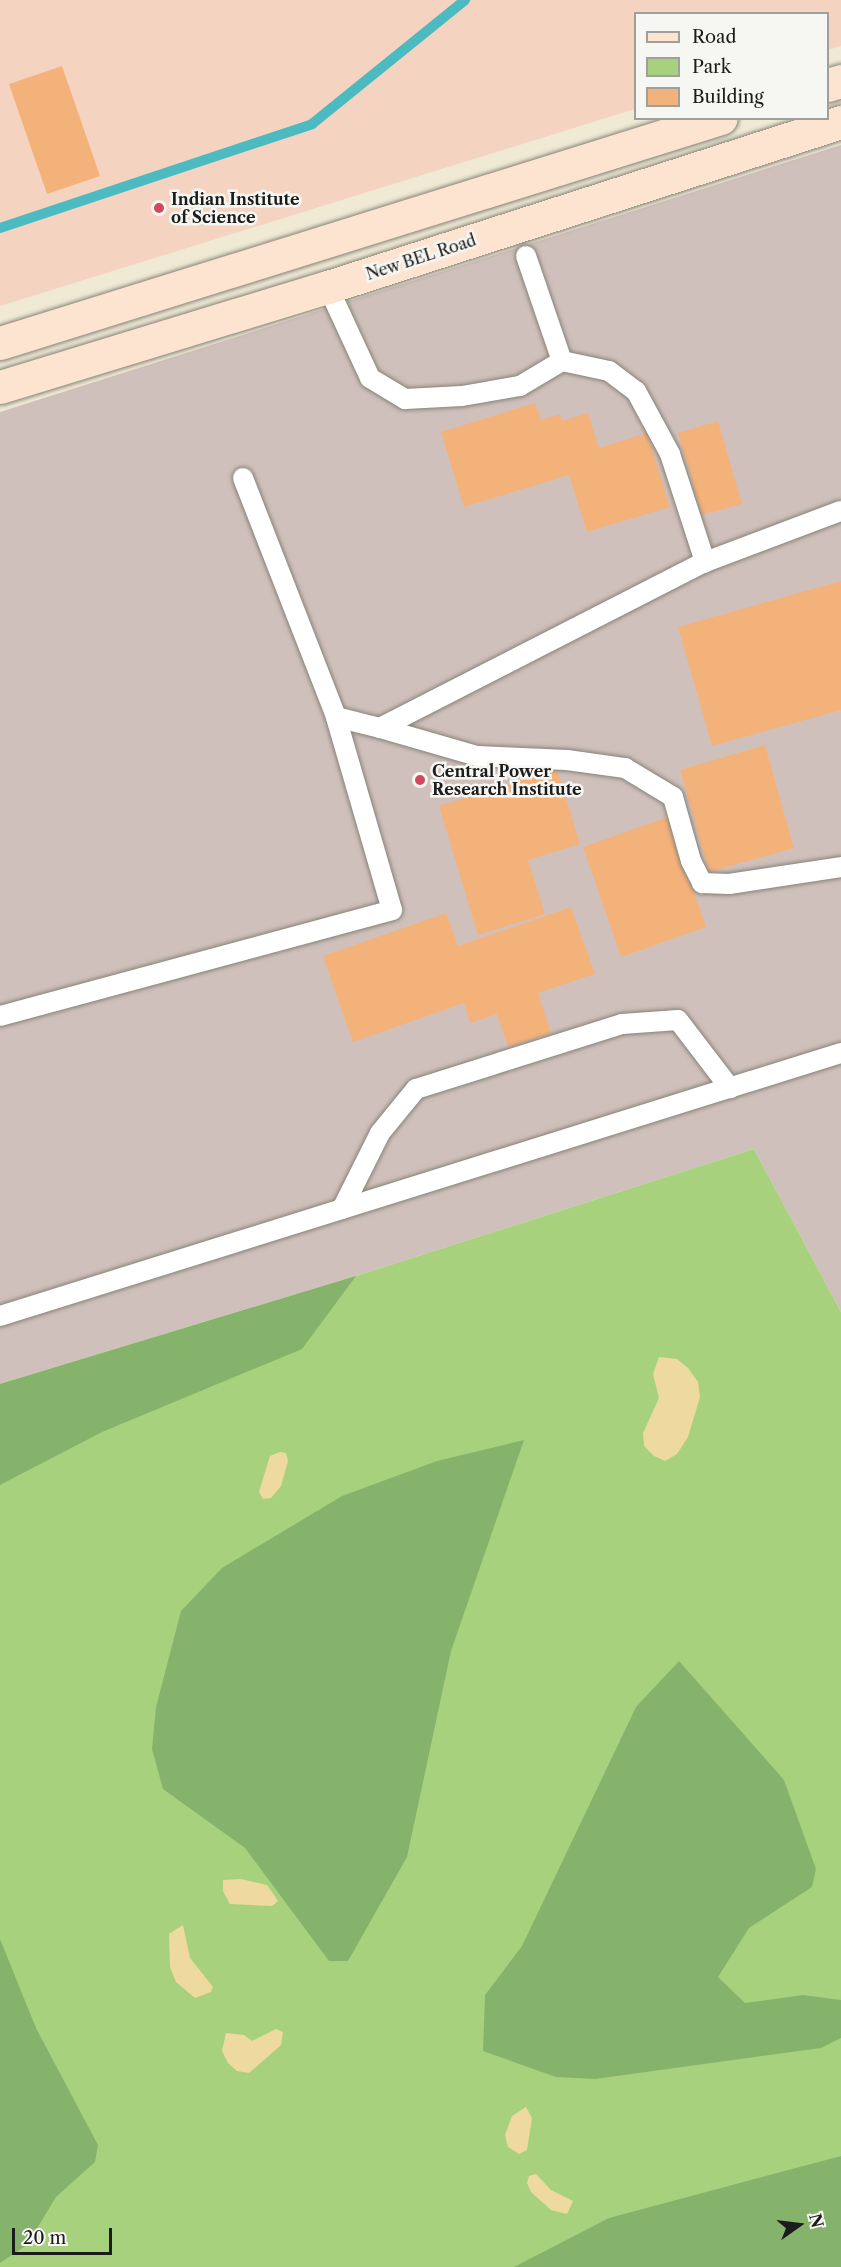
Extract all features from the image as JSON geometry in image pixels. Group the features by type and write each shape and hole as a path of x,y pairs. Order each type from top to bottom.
{"main road":[{"path":"0,343 715,120"},
{"name":"New BEL Road","path":"0,387 328,287 841,122"}],"lane":[{"path":"526,256 562,361"},
{"path":"328,287 370,378 405,399 462,396 520,386 562,361 609,371 636,392 670,454 705,562"},
{"path":"0,1016 392,910 336,717 243,478"},
{"path":"380,728 705,562 841,511"},
{"path":"336,717 477,756 567,760 625,768 673,797 691,861 702,883 729,884 841,867"},
{"path":"342,1209 380,1133 416,1089 622,1024 678,1020 730,1088"},
{"path":"0,1316 841,1053"}],"shaded area":[{"name":"Indian Institute of Science","path":"0,0 841,0 841,46 829,50 829,12 634,12 634,109 0,306"},
{"name":"Central Power Research Institute","path":"841,145 841,1312 754,1149 356,1276 0,1384 0,412"}],"green space":[{"path":"754,1149 841,1312 841,2267 0,2267 0,1384 356,1276"},
{"path":"356,1276 302,1349 102,1432 0,1485 0,1384"},
{"path":"524,1440 451,1651 407,1857 348,1961 329,1961 245,1848 163,1789 152,1749 156,1707 181,1611 222,1568 342,1496 437,1461"},
{"path":"679,1661 784,1780 816,1869 812,1887 749,1928 718,1977 745,2003 803,1995 841,2000 841,2038 821,2048 595,2079 556,2077 483,2051 485,1995 522,1946 636,1707"},
{"path":"0,1939 36,2028 98,2145 95,2162 56,2197 27,2245 0,2263"},
{"path":"841,2156 841,2267 514,2267 609,2218"}],"sand":[{"path":"659,1357 677,1359 688,1368 698,1382 700,1397 688,1437 677,1454 665,1461 654,1456 644,1446 643,1433 659,1398 653,1374"},
{"path":"280,1452 286,1453 288,1461 281,1486 271,1498 263,1499 259,1492 270,1456"},
{"path":"241,1879 267,1885 278,1901 272,1906 230,1904 223,1891 223,1880"},
{"path":"183,1925 190,1958 213,1987 211,1992 195,1998 176,1982 170,1967 169,1934"},
{"path":"276,2029 283,2032 281,2045 249,2073 237,2071 228,2063 222,2051 226,2033 244,2035 252,2041"},
{"path":"526,2107 532,2118 527,2150 519,2154 508,2147 505,2135 512,2116"},
{"path":"536,2174 551,2190 573,2201 567,2214 551,2210 531,2192 527,2183 529,2176"}],"building":[{"path":"62,66 100,176 47,194 9,84"},
{"path":"535,403 541,420 560,414 562,421 588,413 599,448 647,433 670,507 587,532 569,475 464,507 441,432"},
{"path":"718,421 742,504 702,515 678,433"},
{"path":"841,581 841,710 712,746 678,627"},
{"path":"765,745 794,848 709,872 680,770"},
{"path":"557,769 580,844 528,860 545,914 478,935 439,806"},
{"path":"668,817 706,927 621,957 583,847"},
{"path":"571,907 595,974 538,993 551,1033 508,1047 497,1014 470,1023 464,1003 353,1042 323,956 446,913 458,946"}],"waterway":[{"path":"0,228 312,124 465,0"}],"place":[{"name":"Indian Institute of Science","path":"159,208"},
{"name":"Central Power Research Institute","path":"420,780"}]}
